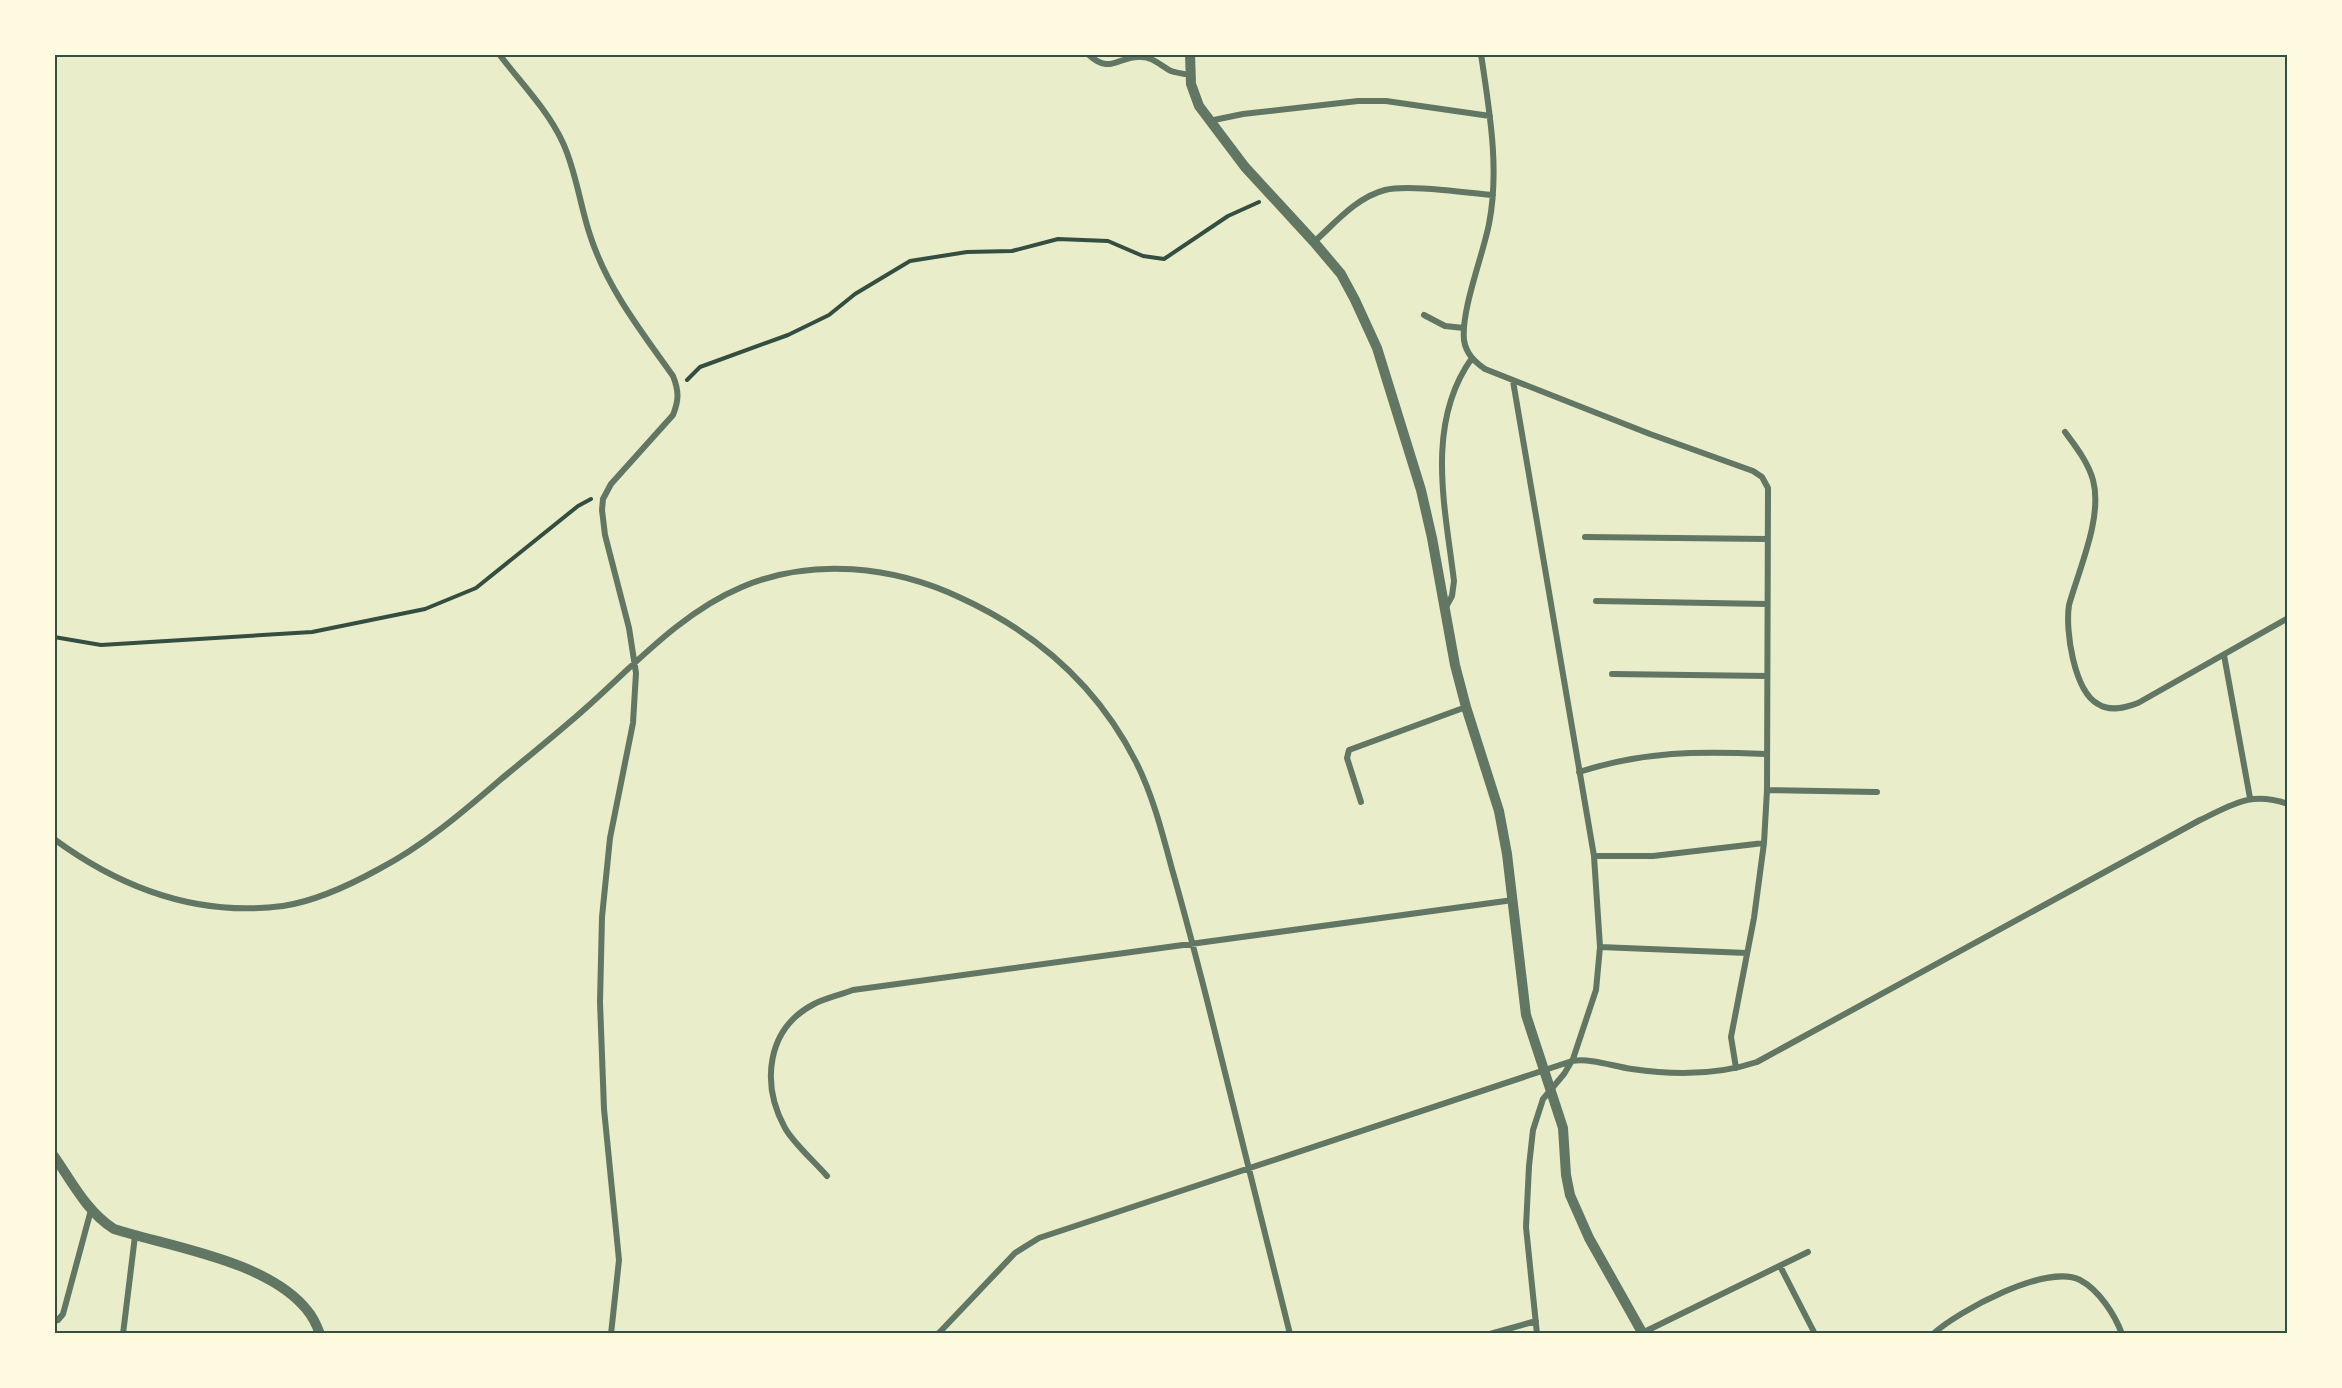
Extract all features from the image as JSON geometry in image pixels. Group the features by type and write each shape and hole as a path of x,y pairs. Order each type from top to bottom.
{"street":[{"path":"499,54 555,127 564,145 590,236 603,268 623,306 673,376 678,389 678,402 673,415 619,473 607,491 602,504 603,525 636,663 633,723 607,859 602,939 601,1029 605,1118 619,1251 618,1285 611,1334"},
{"path":"1088,54 1104,65 1114,65 1138,56 1150,58 1172,71 1190,75"},
{"path":"1190,54 1190,75 1194,97 1209,121 1239,161 1314,242 1346,283 1381,358 1421,490 1432,538 1444,611 1466,707 1499,811 1513,900 1526,1015 1563,1128 1567,1184 1574,1208 1642,1333 1808,1252"},
{"path":"1481,54 1490,116 1493,195 1489,223 1464,328 1467,351 1485,369 1513,381 1754,471 1762,477 1768,488 1767,790 1764,843 1748,953 1731,1037 1736,1068"},
{"path":"1209,121 1276,110 1365,100 1490,116"},
{"path":"1314,242 1357,203 1386,189 1493,195"},
{"path":"1424,315 1445,326 1464,328"},
{"path":"1444,611 1452,596 1454,581 1442,490 1441,455 1453,391 1463,370 1472,358"},
{"path":"1513,381 1594,856 1600,947 1596,990 1572,1061 1550,1089 1535,1119 1527,1188 1527,1237 1537,1334"},
{"path":"2066,432 2090,472 2095,495 2094,516 2067,619 2076,668 2090,698 2097,704 2107,708 2129,706 2168,687 2288,618"},
{"path":"1585,537 1767,539"},
{"path":"54,839 101,871 134,887 184,902 247,908 286,905 316,897 350,884 384,867 453,819 578,715 682,623 722,596 760,580 785,574 838,569 885,573 932,585 976,605 1029,637 1065,665 1088,689 1115,726 1150,794 1192,942 1290,1334"},
{"path":"1596,601 1767,604"},
{"path":"2224,655 2250,798"},
{"path":"1612,674 1767,676"},
{"path":"1361,802 1347,758 1349,750 1466,707"},
{"path":"1579,772 1626,759 1670,752 1767,754"},
{"path":"1767,790 1877,792"},
{"path":"938,1334 1015,1252 1039,1238 1572,1061 1580,1060 1665,1072 1716,1071 1757,1062 2210,815 2250,798 2268,798 2288,804"},
{"path":"1594,856 1653,855 1764,843"},
{"path":"828,1176 786,1130 774,1104 770,1076 771,1060 779,1039 791,1022 813,1005 853,990 1513,900"},
{"path":"1600,947 1748,953"},
{"path":"54,1156 91,1210 114,1230 200,1252 266,1279 289,1293 308,1310 320,1334"},
{"path":"54,1320 58,1320 63,1314 91,1210"},
{"path":"123,1334 135,1236"},
{"path":"1780,1266 1815,1334"},
{"path":"1933,1334 1988,1299 2026,1282 2055,1275 2079,1280 2097,1295 2117,1322 2122,1334"},
{"path":"1490,1334 1536,1321"}],"path":[{"path":"678,389 700,367 788,335 829,315 855,294 910,261 967,252 1012,251 1058,239 1108,241 1143,256 1164,259 1228,216 1272,196"},
{"path":"54,637 100,645 312,632 425,609 476,588 578,506 607,491"}]}
